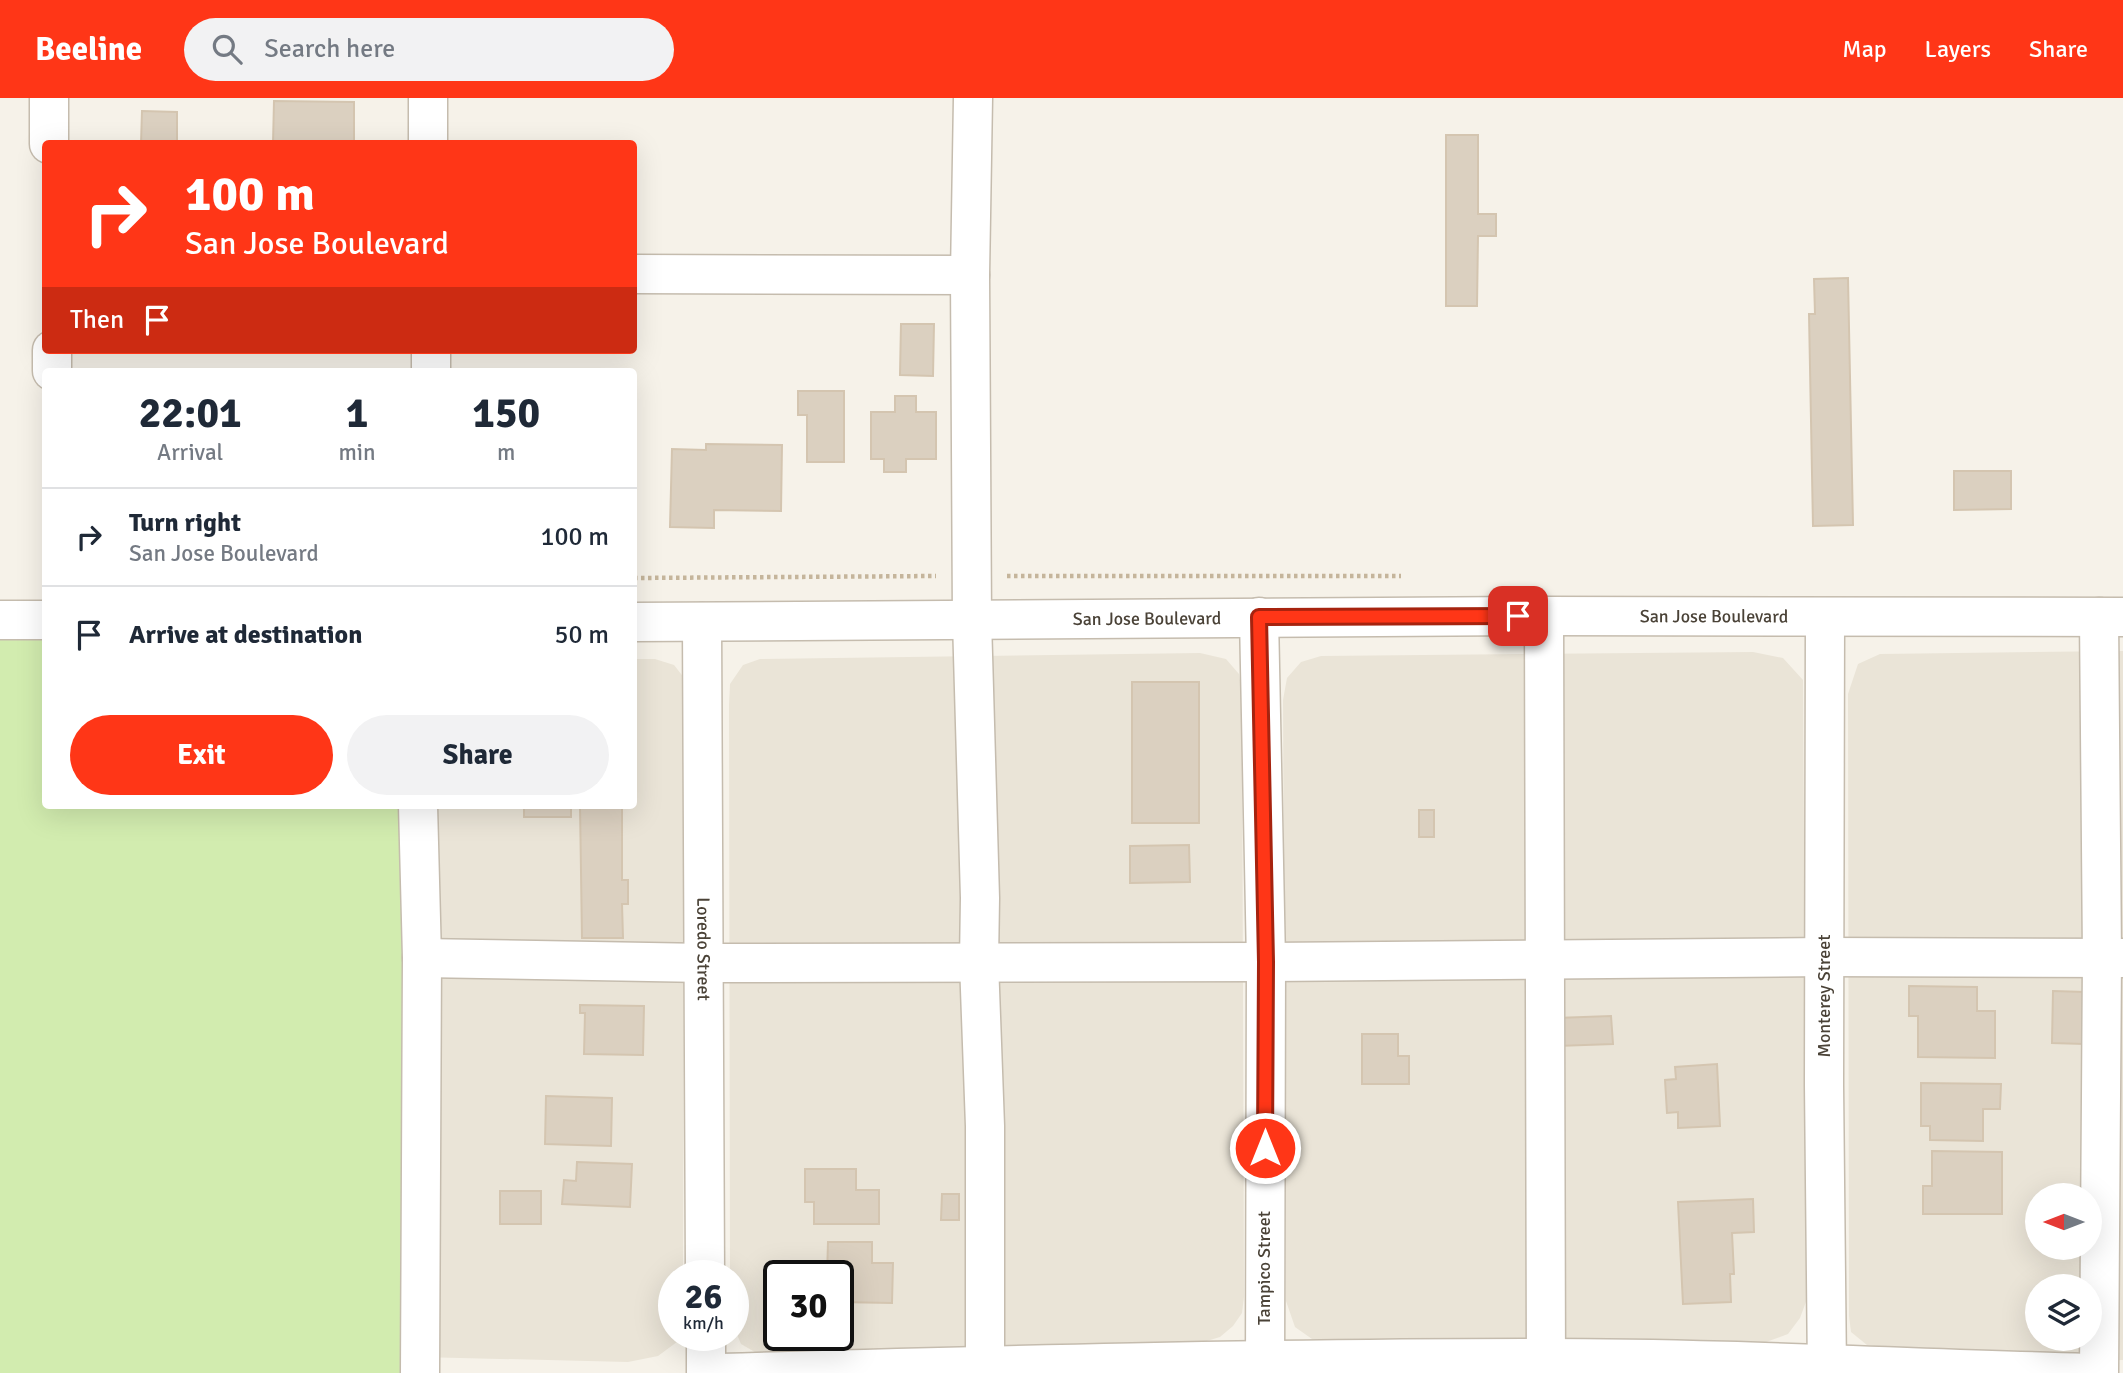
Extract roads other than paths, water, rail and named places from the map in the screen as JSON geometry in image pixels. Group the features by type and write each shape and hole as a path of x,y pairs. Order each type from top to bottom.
{"street":[{"path":"49,98 49,140"},
{"path":"428,98 428,140"},
{"path":"973,98 970,275 972,620 985,1126 985,1369"},
{"path":"637,274 970,275"},
{"path":"1544,616 1546,1366"},
{"name":"San Jose Boulevard","path":"637,622 1544,616 2111,617"},
{"name":"Tampico Street","path":"1259,617 1266,962 1264,1367"},
{"path":"2099,1373 2113,958 2111,617"},
{"name":"Monterey Street","path":"1825,618 1827,1368"},
{"path":"0,620 42,620"},
{"name":"Loredo Street","path":"702,622 705,1260"},
{"path":"418,809 422,958 420,1373"},
{"path":"422,958 705,963 2113,958"},
{"path":"706,1351 706,1373"},
{"path":"720,1373 1546,1366 2087,1373"}]}
